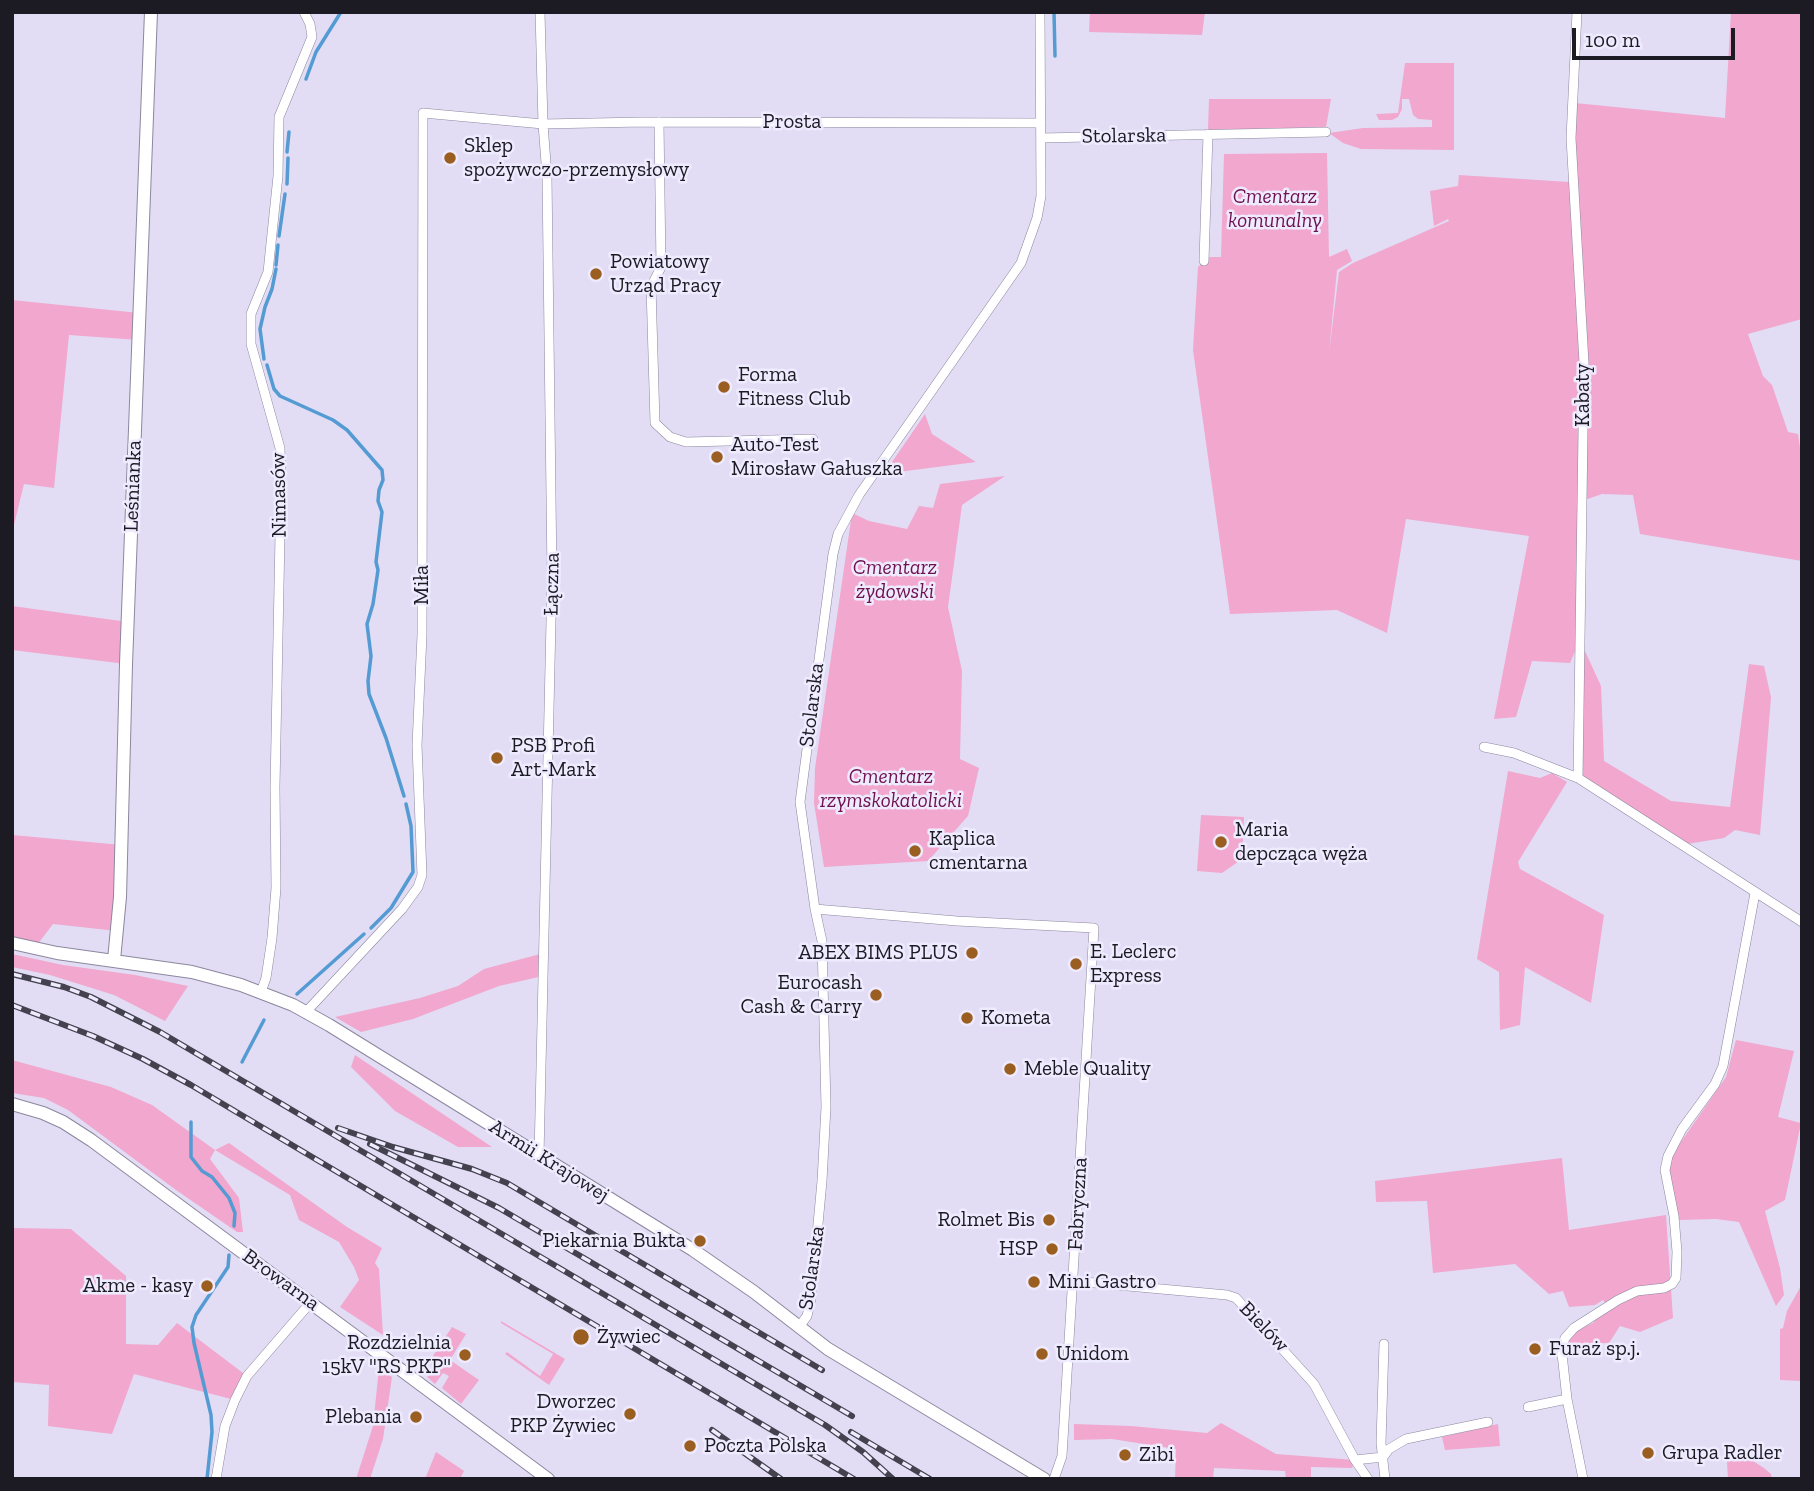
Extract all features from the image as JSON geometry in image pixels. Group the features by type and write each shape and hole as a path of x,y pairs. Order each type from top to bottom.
{"street":[{"name":"Leśnianka","path":"114,961 121,876 126,664 151,12"},
{"name":"Nimasów","path":"261,992 266,978 272,938 276,888 275,773 281,485 279,448 251,344 251,314 268,272 278,176 279,117 312,37 304,12"},
{"name":"Łączna","path":"539,1156 552,576 547,176 540,12"},
{"name":"Stolarska","path":"799,1327 807,1316 811,1299 826,1107 822,941 804,834 801,794 833,554 838,534 859,495 1021,263 1037,218 1041,196 1040,12"},
{"name":"Kabaty","path":"1577,12 1571,141 1584,363 1578,778"},
{"name":"Prosta","path":"423,113 543,124 1041,122"},
{"name":"Miła","path":"306,1012 402,909 418,887 422,875 417,745 422,635 423,113"},
{"path":"659,122 661,267 650,287 655,423 670,437 686,442 813,439"},
{"name":"Stolarska","path":"1041,138 1326,132"},
{"path":"1204,261 1208,134"},
{"path":"1484,747 1514,753 1578,778 1802,922"},
{"path":"1583,1479 1567,1399 1562,1354 1565,1338 1574,1328 1618,1300 1637,1290 1672,1284 1676,1278 1674,1216 1665,1170 1668,1156 1682,1129 1715,1084 1723,1066 1755,893"},
{"name":"Fabryczna","path":"816,909 957,921 1094,928 1062,1456 1054,1479"},
{"name":"Armii Krajowej","path":"12,943 57,953 192,972 261,992 306,1012 693,1250 849,1362 1044,1479"},
{"name":"Browarna","path":"12,1104 43,1113 75,1130 311,1302 541,1477"},
{"name":"Bielów","path":"1073,1281 1236,1298 1298,1363 1314,1384 1368,1479"},
{"path":"216,1479 225,1426 247,1376 311,1302"},
{"path":"1384,1344 1382,1457 1385,1479"},
{"path":"1528,1407 1567,1399"},
{"path":"1355,1460 1382,1457 1389,1449 1406,1439 1488,1422"}],"green space":[{"path":"1090,12 1205,12 1202,35 1089,32"},
{"name":"Cmentarz komunalny","path":"1731,12 1802,12 1802,319 1748,334 1763,376 1772,385 1788,432 1798,434 1802,462 1802,561 1640,534 1633,495 1602,494 1582,501 1580,640 1601,686 1604,761 1671,801 1730,807 1749,664 1764,666 1771,697 1760,835 1735,830 1724,838 1687,844 1578,778 1579,642 1570,663 1532,661 1516,717 1494,719 1529,536 1406,519 1387,633 1337,610 1230,614 1193,350 1198,267 1209,257 1221,257 1224,154 1327,153 1329,257 1347,249 1352,261 1337,270 1329,353 1339,272 1353,263 1449,221 1448,219 1434,226 1430,191 1458,186 1459,175 1569,182 1575,103 1725,118"},
{"path":"1405,63 1454,63 1454,150 1361,149 1343,143 1329,133 1363,128 1432,127 1432,120 1418,119 1413,115 1409,99 1402,99 1402,109 1398,117 1392,120 1379,120 1376,114 1398,113"},
{"path":"1209,99 1331,99 1326,127 1208,130"},
{"path":"12,300 139,313 139,340 69,335 54,488 24,484 13,529"},
{"path":"925,414 932,434 976,462 898,472 892,462"},
{"path":"1005,476 962,505 948,607 962,671 960,759 979,768 968,816 928,861 824,867 814,803 815,768 852,513 869,521 907,529 919,506 933,508 940,484"},
{"path":"12,606 128,622 126,664 12,650"},
{"path":"1508,771 1540,778 1552,773 1567,782 1518,862 1520,869 1604,915 1591,1003 1525,967 1520,1025 1500,1030 1499,972 1477,959"},
{"path":"1201,815 1244,817 1242,859 1222,873 1197,871"},
{"path":"12,835 122,845 117,931 53,924 34,949 12,943"},
{"path":"544,953 543,976 499,986 413,1019 361,1032 335,1017 420,998 458,986 484,969"},
{"path":"12,954 188,986 165,1021 114,995 50,975 12,967"},
{"path":"1736,1040 1794,1051 1778,1117 1801,1123 1785,1200 1765,1211 1784,1295 1776,1306 1739,1222 1716,1219 1679,1220 1669,1169 1676,1149 1726,1077"},
{"path":"355,1055 492,1147 458,1147 395,1111 351,1067"},
{"path":"12,1060 111,1087 152,1105 215,1150 210,1159 239,1198 243,1232 237,1232 176,1190 68,1110 44,1098 12,1093"},
{"path":"229,1143 347,1227 382,1248 375,1263 379,1269 383,1335 340,1307 359,1280 339,1242 299,1220 290,1195 215,1150"},
{"path":"1562,1158 1569,1230 1666,1215 1673,1318 1640,1332 1620,1326 1609,1343 1568,1344 1572,1333 1593,1323 1606,1304 1603,1300 1595,1305 1569,1307 1563,1291 1549,1294 1515,1264 1433,1273 1427,1201 1376,1202 1375,1181"},
{"path":"12,1228 71,1229 126,1276 126,1344 158,1345 177,1323 247,1376 235,1400 134,1374 112,1434 48,1426 49,1385 12,1382"},
{"path":"1802,1284 1802,1381 1780,1380 1780,1329 1783,1328 1787,1311"},
{"path":"501,1321 565,1359 549,1385 505,1354 507,1352 540,1376 553,1354"},
{"path":"452,1327 466,1334 450,1360 479,1380 461,1404 442,1388 449,1376 443,1373 435,1384 427,1377 433,1373 433,1356"},
{"path":"379,1368 392,1377 383,1439 370,1479 356,1479 373,1426"},
{"path":"1221,1423 1276,1454 1355,1460 1352,1468 1311,1467 1311,1479 1286,1479 1285,1471 1214,1468 1213,1479 1175,1479 1176,1449 1112,1439 1074,1440 1074,1424 1207,1433"},
{"path":"1498,1424 1500,1446 1445,1450 1442,1437"},
{"path":"1726,1444 1764,1468 1771,1474 1772,1479 1728,1479"},
{"path":"436,1452 464,1471 460,1479 425,1479"}],"waterway":[{"path":"306,79 316,52 341,12"},
{"path":"1054,12 1055,56"},
{"path":"287,152 289,132"},
{"path":"287,184 288,158"},
{"path":"279,236 285,194"},
{"path":"276,265 278,245"},
{"path":"264,359 260,329 276,269"},
{"path":"267,365 274,389 280,396 333,420 347,430 382,470 383,480 378,501 382,512 376,562 378,570 367,624 371,656 368,681 369,694 404,796"},
{"path":"371,928 391,908 413,872 411,826 406,804"},
{"path":"297,994 364,934"},
{"path":"242,1062 264,1020"},
{"path":"191,1122 191,1157 229,1198 235,1213 234,1226"},
{"path":"207,1479 211,1415 192,1327 196,1315 228,1267 229,1255"}],"railway":[{"path":"12,974 91,997 160,1032 825,1425 863,1452 893,1479"},
{"path":"12,1005 93,1036 191,1085 854,1479"},
{"path":"338,1128 472,1169 507,1183 822,1370"},
{"path":"370,1144 499,1208 852,1416"},
{"path":"712,1430 781,1479"},
{"path":"851,1432 930,1479"}],"place":[{"name":"Sklep spożywczo-przemysłowy","path":"450,158"},
{"name":"Powiatowy Urząd Pracy","path":"596,274"},
{"name":"Forma Fitness Club","path":"724,387"},
{"name":"Auto-Test Mirosław Gałuszka","path":"717,457"},
{"name":"PSB Profi Art-Mark","path":"497,758"},
{"name":"Maria depcząca węża","path":"1221,842"},
{"name":"Kaplica cmentarna","path":"915,851"},
{"name":"ABEX BIMS PLUS","path":"972,953"},
{"name":"E. Leclerc Express","path":"1076,964"},
{"name":"Eurocash Cash & Carry","path":"876,995"},
{"name":"Kometa","path":"967,1018"},
{"name":"Meble Quality","path":"1010,1069"},
{"name":"Rolmet Bis","path":"1049,1220"},
{"name":"Piekarnia Bukta","path":"700,1241"},
{"name":"HSP","path":"1052,1249"},
{"name":"Mini Gastro","path":"1034,1282"},
{"name":"Akme - kasy","path":"207,1286"},
{"name":"Żywiec","path":"581,1337"},
{"name":"Furaż sp.j.","path":"1535,1349"},
{"name":"Unidom","path":"1042,1354"},
{"name":"Rozdzielnia 15kV \"RS PKP\"","path":"465,1355"},
{"name":"Dworzec PKP Żywiec","path":"630,1414"},
{"name":"Plebania","path":"416,1417"},
{"name":"Poczta Polska","path":"690,1446"},
{"name":"Grupa Radler","path":"1648,1453"},
{"name":"Zibi","path":"1125,1455"}],"park label":[{"name":"Cmentarz żydowski","path":"895,580"},
{"name":"Cmentarz rzymskokatolicki","path":"891,789"}]}
